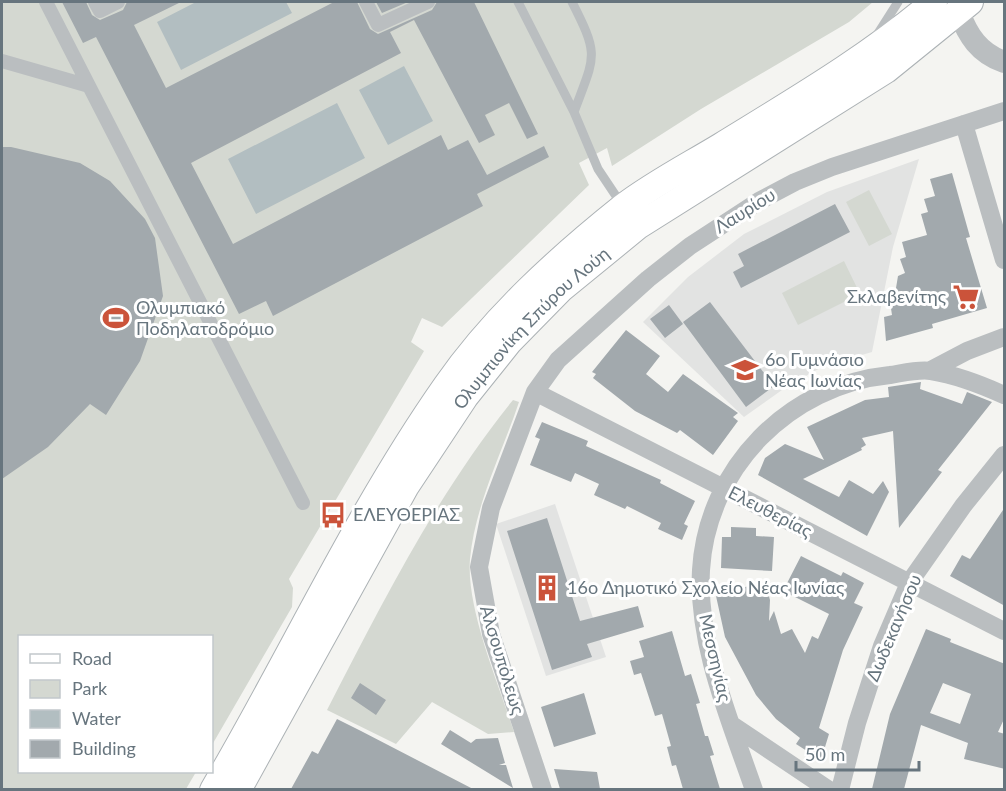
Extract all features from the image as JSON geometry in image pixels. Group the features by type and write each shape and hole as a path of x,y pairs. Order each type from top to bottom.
{"main road":[{"name":"Ολυμπιονίκη Σπύρου Λούη","path":"213,789 261,708 368,510 446,385 518,301 631,217 851,65 934,2"},
{"name":"Ολυμπιονίκη Σπύρου Λούη","path":"238,789 406,486 465,396 533,316 588,266 631,217 876,76 965,7"}],"street":[{"path":"46,2 303,503"},
{"path":"95,2 100,11 118,2"},
{"path":"366,2 378,25 428,2"},
{"path":"965,7 970,37 981,50 1005,62"},
{"path":"2,61 89,86"},
{"name":"Λαυρίου","path":"535,392 558,360 648,279 690,246 759,201 795,182 832,167 1005,111"},
{"path":"964,124 1005,260"},
{"name":"Μεσσηνίας","path":"929,371 967,351 1005,337"},
{"name":"Μεσσηνίας","path":"754,789 710,652 701,595 705,538 713,507 723,488 765,433 791,411 816,397 869,377 929,371 968,381 1005,396"},
{"name":"Ελευθερίας","path":"535,392 1005,631"},
{"name":"Αλσουπόλεως","path":"535,392 490,508 479,567 491,634 543,789"},
{"name":"Δωδεκανήσου","path":"840,789 856,723 882,646 909,583 963,506 1005,455"},
{"path":"732,725 829,789"}],"lane":[{"path":"518,2 574,112 598,170 631,217"},
{"path":"572,2 589,35 593,56 574,112"},
{"path":"851,65 879,32 898,2"}],"shaded area":[{"path":"919,159 893,247 872,352 824,366 789,385 744,417 643,322 688,277 744,234 827,192"},
{"path":"555,504 606,657 546,676 496,524"}],"green space":[{"path":"2,2 873,2 849,22 701,109 612,166 607,148 579,163 589,185 442,327 422,318 411,342 424,351 289,579 293,588 292,607 213,743 213,635 18,635 18,773 195,773 186,789 2,789"},
{"path":"869,190 892,234 869,246 846,202"},
{"path":"844,261 860,294 798,325 782,293"},
{"path":"513,400 519,402 477,519 470,559 470,579 478,623 514,732 488,734 432,702 396,744 327,710 390,590 435,511 485,436"}],"water":[{"path":"196,2 286,2 292,13 181,70 157,22"},
{"path":"404,66 433,121 388,145 359,90"},
{"path":"337,103 365,158 256,214 228,159"}],"building":[{"path":"62,2 86,2 92,15 100,20 123,10 127,2 181,2 134,25 166,88 334,2 357,2 370,29 378,34 432,10 437,2 474,2 538,134 527,139 509,103 485,115 495,135 479,143 414,20 390,32 401,53 191,163 233,244 441,135 448,150 468,140 487,175 544,146 549,157 477,194 483,206 273,316 266,301 239,314 96,37 83,43"},
{"path":"376,2 408,2 382,13"},
{"name":"Ολυμπιακό Ποδηλατοδρόμιο","path":"2,147 11,147 80,163 110,181 145,219 155,238 163,296 140,361 106,415 90,404 48,447 2,479"},
{"path":"952,173 970,237 966,238 987,308 932,324 933,328 886,341 884,317 892,315 890,302 894,300 898,276 905,273 900,259 906,257 902,242 927,235 921,214 928,212 924,199 935,196 930,179"},
{"path":"835,204 850,232 741,288 733,272 744,266 738,254"},
{"path":"710,302 774,386 746,407 683,322"},
{"path":"669,305 683,324 665,338 650,319"},
{"path":"626,330 660,356 646,374 668,392 683,374 738,413 733,417 738,421 713,455 680,430 677,433 635,411 593,378 596,374 592,372"},
{"path":"921,382 920,389 962,404 967,392 992,402 938,470 942,472 899,528 893,431 862,438 866,445 861,448 862,450 803,479 839,497 849,480 873,494 883,481 889,492 867,536 758,475 765,458 785,444 824,460 807,427 865,400 889,397 888,387"},
{"path":"542,422 588,441 586,446 661,480 660,483 695,501 684,524 688,526 682,540 658,529 661,523 627,506 625,509 594,495 599,484 575,473 571,482 530,465 540,439 535,437"},
{"path":"1005,507 1005,606 950,576 962,555 970,559"},
{"name":"16ο Δημοτικό Σχολείο Νέας Ιωνίας","path":"547,518 580,621 638,606 644,627 587,644 592,657 552,670 507,531"},
{"path":"731,527 756,528 756,536 774,537 772,571 721,568 722,537 731,537"},
{"path":"801,556 841,576 843,572 864,583 854,603 863,607 843,650 819,728 829,734 821,760 796,744 800,738 776,719 756,695 725,637 716,596 765,581 770,600 769,621 774,611 781,634 792,629 805,653 812,636 818,639 829,614 783,591"},
{"path":"926,629 951,639 950,642 1005,664 1005,717 998,732 1005,734 1005,769 964,759 968,743 921,725 904,789 872,789 890,714","holes":["943,683 971,694 960,724 930,713"]},
{"path":"672,631 685,676 691,674 700,703 696,704 705,736 708,736 714,755 710,756 720,789 683,789 676,765 672,766 667,747 671,746 662,714 655,716 641,673 634,675 630,661 644,657 639,641"},
{"path":"360,683 386,700 376,715 351,698"},
{"path":"584,693 596,734 554,747 541,707"},
{"path":"337,719 473,789 291,789 312,751 318,754"},
{"path":"450,730 471,743 476,739 498,738 505,763 499,765 506,765 513,788 441,744"},
{"path":"554,769 597,772 600,789 560,789"}],"place":[{"name":"Σκλαβενίτης","path":"966,297"},
{"name":"Ολυμπιακό Ποδηλατοδρόμιο","path":"116,318"},
{"name":"6ο Γυμνάσιο Νέας Ιωνίας","path":"745,370"},
{"name":"ΕΛΕΥΘΕΡΙΑΣ","path":"333,515"},
{"name":"16ο Δημοτικό Σχολείο Νέας Ιωνίας","path":"547,588"}]}
